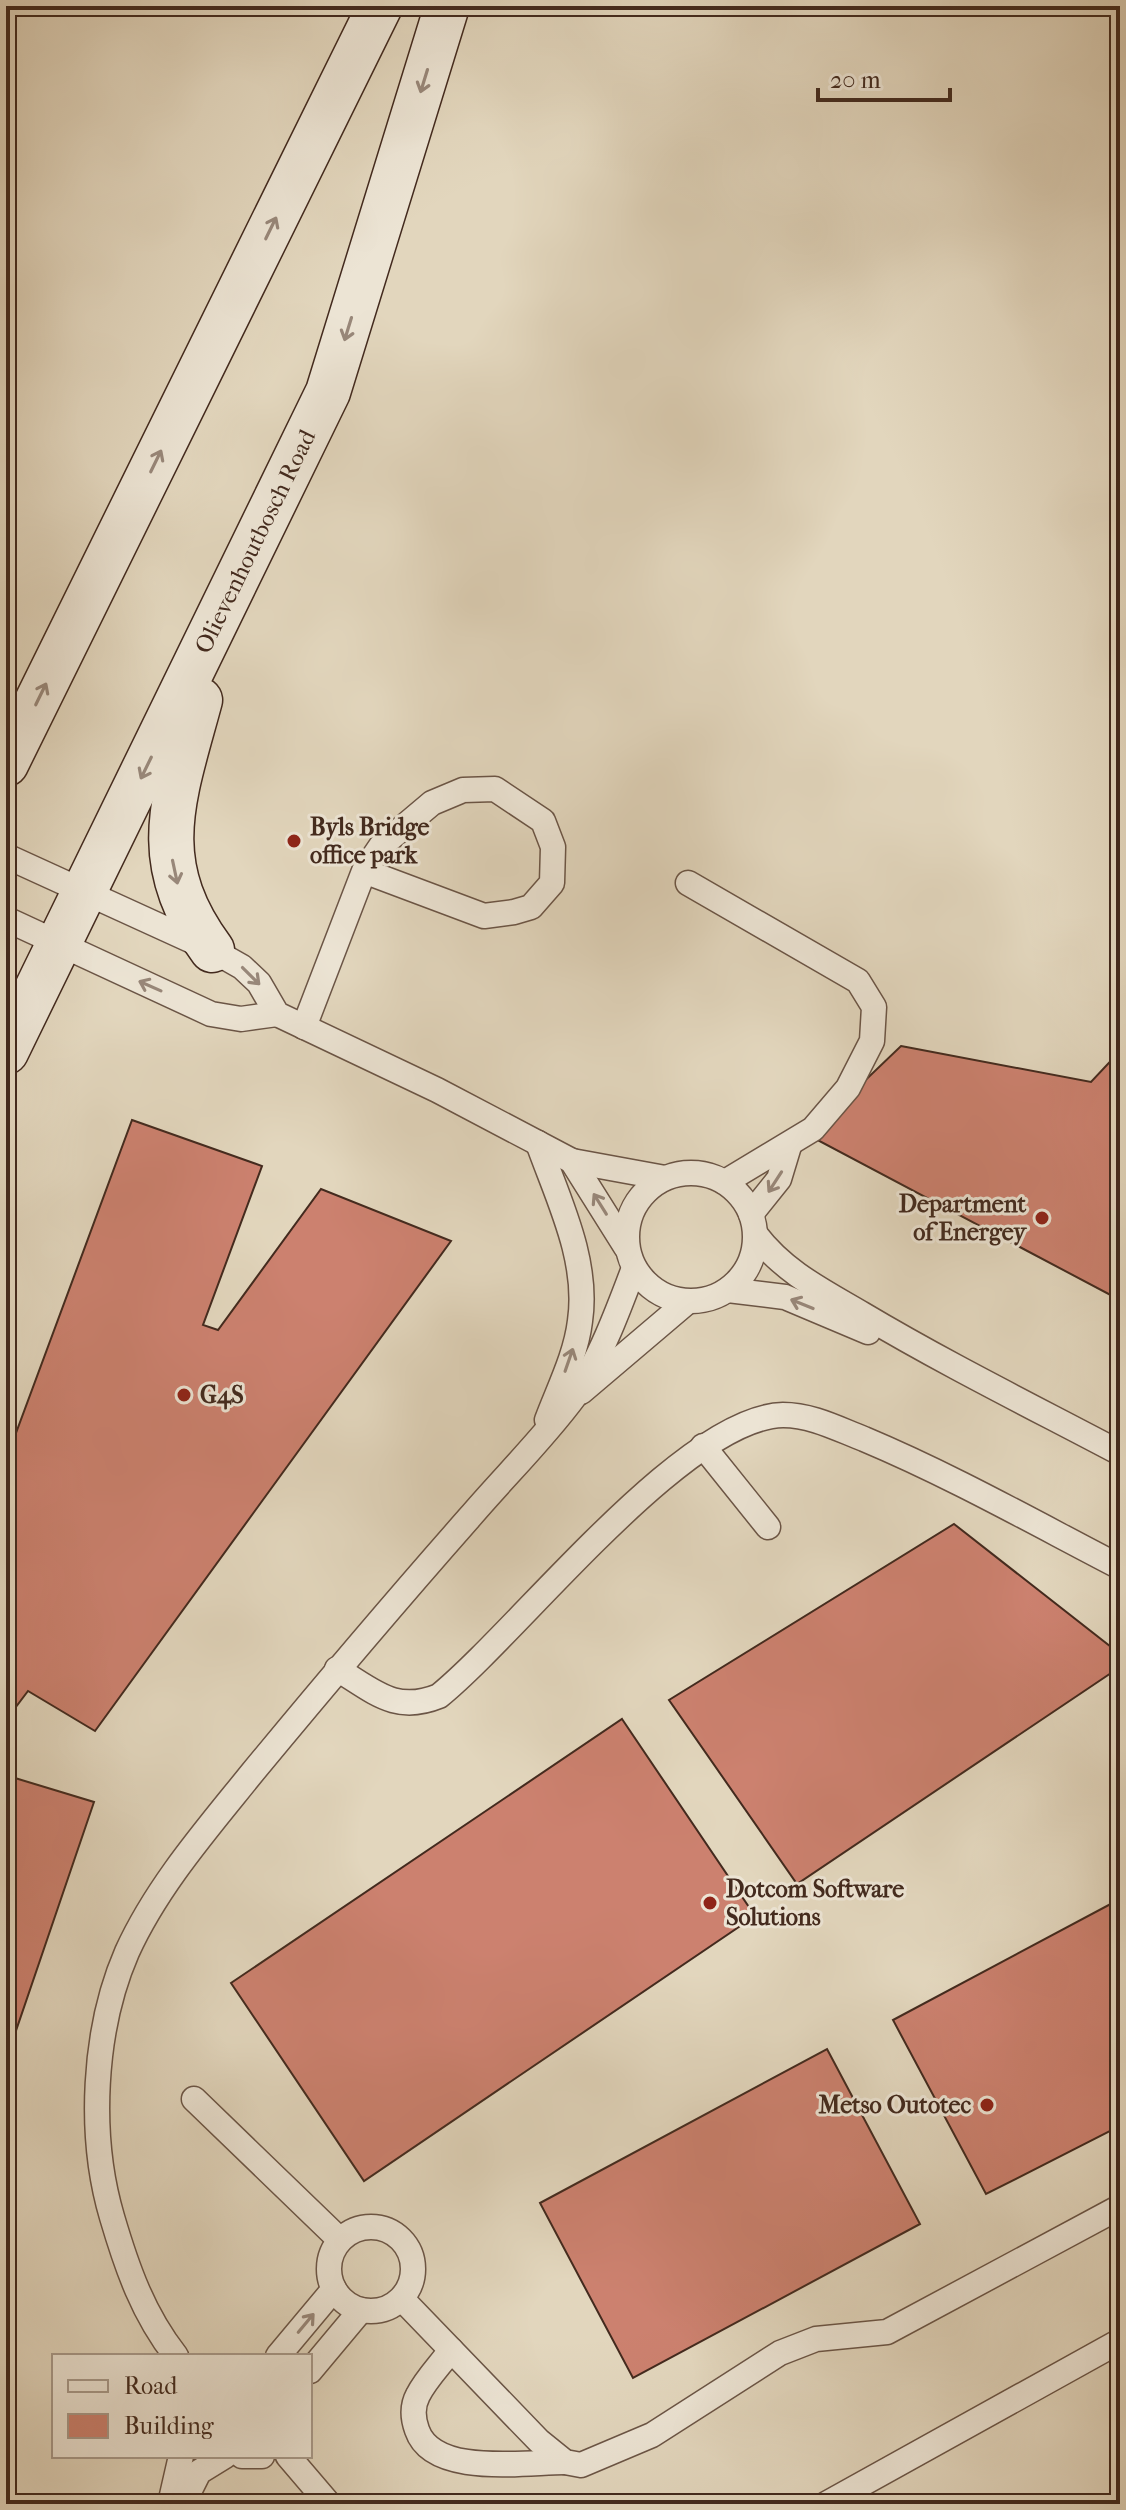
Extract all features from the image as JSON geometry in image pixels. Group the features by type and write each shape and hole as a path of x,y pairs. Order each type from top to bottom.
{"main road":[{"path":"6,764 380,6"},
{"name":"Olievenhoutbosch Road","path":"6,1052 328,392 447,6"},
{"path":"212,950 193,923 180,894 173,868 170,811 225,605"}],"lane":[{"path":"304,1027 364,871 381,846 432,803 463,790 495,789 543,821 553,847 552,883 531,907 484,916 364,871"},
{"path":"6,856 212,950 242,967 259,983 277,1014"},
{"path":"688,883 858,981 874,1007 872,1041 848,1088 813,1129 725,1182"},
{"path":"6,919 211,1014 241,1019 277,1014 572,1161 665,1178"},
{"path":"538,1143 568,1227 583,1287 580,1322 571,1357 542,1433"},
{"path":"572,1161 647,1285 666,1297 687,1302 709,1299 728,1290 744,1275 753,1255 754,1224 779,1179 789,1146"},
{"path":"576,1395 631,1258 627,1226 635,1206 648,1190 665,1178 686,1173 706,1175 725,1182 741,1196 769,1253 797,1275 901,1339 1120,1453"},
{"path":"728,1290 785,1297 873,1334 901,1339"},
{"path":"174,2354 152,2324 126,2265 107,2201 96,2135 98,2077 110,2009 128,1950 163,1889 204,1832 337,1669 576,1395 687,1302"},
{"path":"337,1669 392,1701 405,1705 439,1696 665,1476 703,1446 749,1422 783,1415 819,1421 908,1458 1120,1567"},
{"path":"703,1446 768,1527"},
{"path":"194,2099 340,2240"},
{"path":"451,2350 418,2395 413,2418 420,2437 437,2455 459,2462 565,2462 581,2465 629,2447 803,2342 887,2332 1120,2207"},
{"path":"373,2227 390,2230 404,2241 412,2257 413,2275 402,2299 379,2311 361,2310 345,2303 334,2289 329,2272 331,2254 340,2240 355,2230 373,2227"},
{"path":"280,2354 334,2289"},
{"path":"402,2299 539,2441 565,2462"},
{"path":"312,2369 361,2310"},
{"path":"826,2504 1120,2341"},
{"path":"170,2504 181,2458"},
{"path":"183,2504 199,2472 222,2458"},
{"path":"290,2458 329,2504"}],"building":[{"name":"Department of Energey","path":"901,1046 1091,1082 1120,1051 1120,1300 808,1135"},
{"name":"G4S","path":"132,1120 262,1166 203,1325 218,1330 321,1189 451,1241 95,1731 28,1691 6,1720 6,1460"},
{"path":"954,1524 1120,1654 1120,1667 797,1884 669,1700"},
{"path":"622,1719 755,1916 364,2181 231,1983"},
{"path":"15,1778 94,1802 6,2060 6,1790"},
{"path":"1120,1899 1120,2126 986,2194 893,2020"},
{"path":"827,2049 920,2224 633,2378 540,2203"}],"place":[{"name":"Byls Bridge office park","path":"294,841"},
{"name":"Department of Energey","path":"1042,1218"},
{"name":"G4S","path":"184,1395"},
{"name":"Dotcom Software Solutions","path":"710,1903"},
{"name":"Metso Outotec","path":"987,2105"}]}
